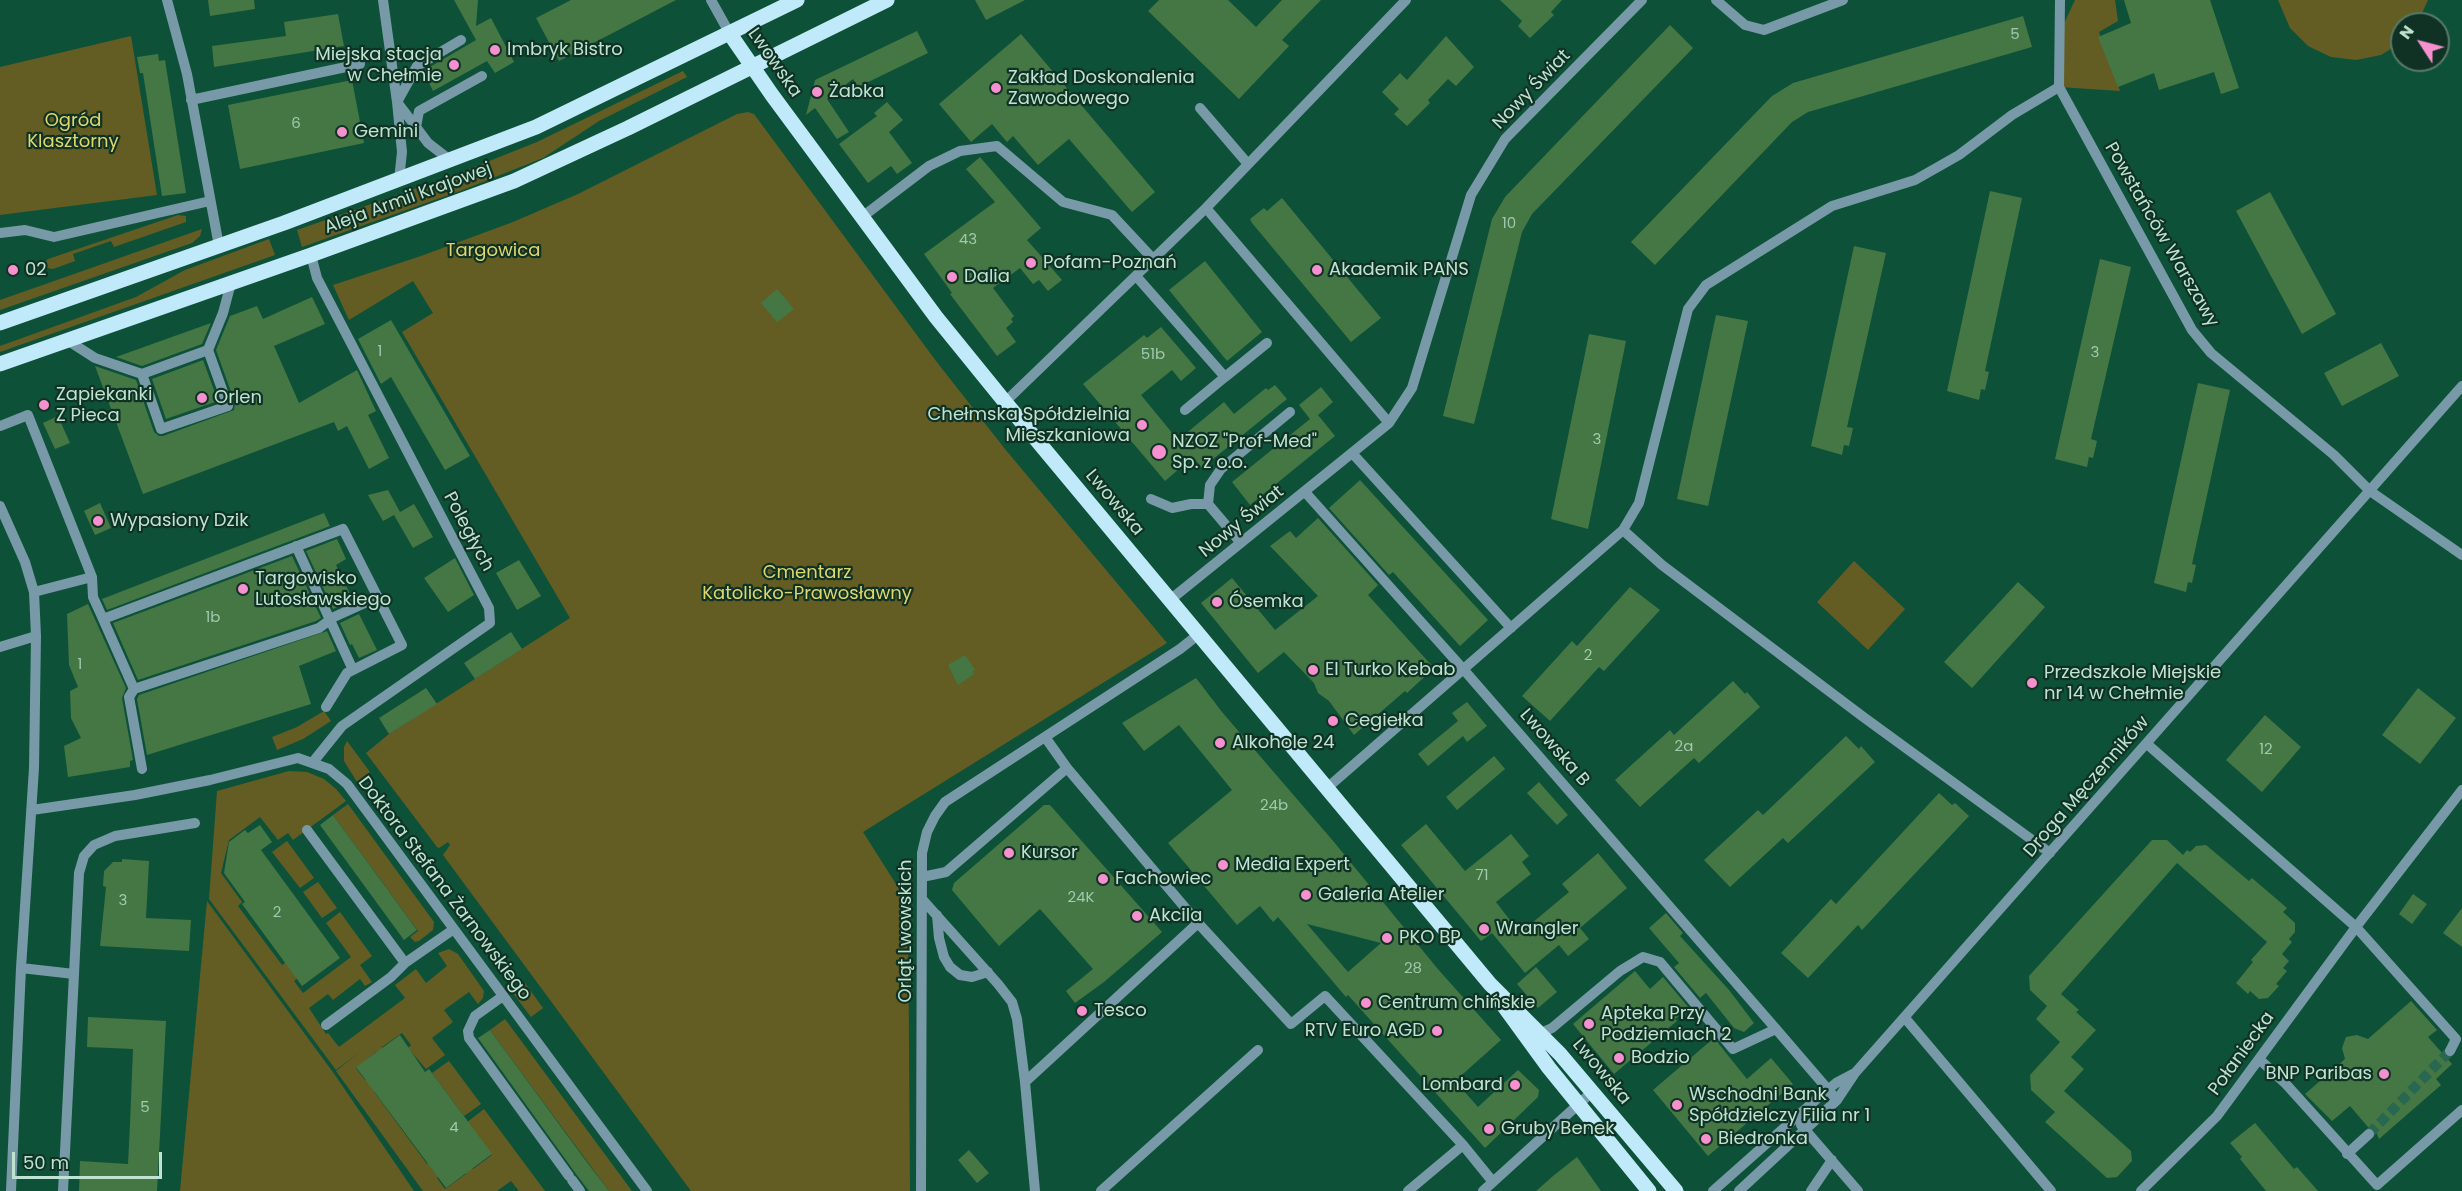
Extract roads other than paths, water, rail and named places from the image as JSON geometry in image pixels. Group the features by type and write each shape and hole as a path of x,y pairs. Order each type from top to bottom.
{"main road":[{"name":"Aleja Armii Krajowej","path":"0,323 219,246 536,127 797,0"},
{"name":"Aleja Armii Krajowej","path":"0,364 311,255 523,177 887,0"},
{"name":"Lwowska","path":"730,34 936,317 1005,402 1490,984 1541,1034 1676,1191"},
{"name":"Lwowska","path":"1490,984 1523,1034 1649,1191"}],"street":[{"path":"167,0 187,74 219,246"},
{"path":"383,0 402,152 399,180"},
{"name":"Lwowska","path":"711,0 730,34"},
{"path":"1005,402 1206,208 1406,0"},
{"name":"Nowy Świat","path":"1170,600 1389,423 1412,388 1471,195 1506,140 1642,0"},
{"path":"1716,0 1745,26 1764,30 1843,0"},
{"name":"Powstańców Warszawy","path":"2060,0 2060,87 2192,330 2211,352 2334,455 2370,491 2462,555"},
{"path":"397,102 417,66 461,40"},
{"path":"192,100 360,64"},
{"path":"416,127 419,111 482,76"},
{"path":"1327,788 1623,530 1639,503 1688,309 1706,285 1832,206 1915,180 1933,170 1959,155 2012,115 2060,87"},
{"path":"397,102 428,143 450,160"},
{"path":"1200,108 1248,164"},
{"path":"862,217 928,166 960,151 997,146 1063,202 1112,215 1154,259"},
{"path":"0,233 25,230 54,237 210,201"},
{"path":"1206,208 1389,423"},
{"name":"Poległych","path":"311,255 317,278 489,608 490,623 342,726 313,762"},
{"path":"1136,276 1225,377"},
{"path":"142,374 161,429 228,406 208,350 223,313 231,283"},
{"path":"67,340 96,358 142,374 208,350"},
{"path":"1185,410 1267,342"},
{"name":"Droga Męczenników","path":"1739,1191 1837,1100 1855,1073 2462,386"},
{"path":"1241,543 1208,504 1210,485 1221,469 1290,412"},
{"path":"0,426 28,415 92,578 93,597 134,689"},
{"path":"1353,454 1511,628"},
{"name":"Lwowska B","path":"1305,492 1464,670 1837,1100"},
{"path":"1151,499 1172,508 1191,504 1208,504"},
{"path":"0,506 25,562 34,592 36,636 32,810 21,968 11,1191"},
{"path":"103,619 343,529 402,645 347,673 326,707"},
{"path":"1623,530 1662,565 1852,709 2050,853"},
{"path":"296,546 353,670"},
{"path":"34,592 92,578"},
{"path":"142,769 129,697 134,689 319,628 378,597"},
{"name":"Orląt Lwowskich","path":"921,1191 922,853 934,816 945,802 1180,649 1199,634"},
{"path":"0,647 36,636"},
{"path":"1045,737 1067,768 1198,923 1291,1023 1324,996 1463,1144 1493,1182"},
{"path":"2147,744 2356,927 2456,1039 2450,1051"},
{"name":"Doktora Stefana Żarnowskiego","path":"32,810 145,793 210,780 282,760 298,758 329,769 347,784 647,1191"},
{"path":"922,877 946,872 1067,768"},
{"name":"Połaniecka","path":"2141,1191 2217,1116 2356,927 2462,790"},
{"path":"63,1191 79,873 84,856 94,845 115,836 195,823"},
{"path":"308,830 405,963"},
{"path":"922,899 1012,1002 1017,1019 1025,1082 1035,1191"},
{"path":"937,915 939,938 944,957 950,967 960,975 972,977 988,972"},
{"path":"1025,1082 1198,923"},
{"path":"326,1025 391,977 405,963 454,929"},
{"path":"1541,1034 1551,1029 1620,971 1643,957 1660,962 1734,1049 1776,1029"},
{"path":"21,968 74,974"},
{"path":"503,996 476,1016 468,1031 469,1038 580,1191"},
{"path":"1905,1018 2051,1191"},
{"path":"1101,1191 1258,1050"},
{"path":"2259,1059 2285,1083 2377,1185 2462,1110"},
{"name":"Droga Męczenników","path":"1713,1191 1828,1090 1855,1073"},
{"path":"1483,1191 1592,1092"},
{"path":"1795,1118 1858,1191"},
{"path":"2347,1154 2369,1134"},
{"path":"1408,1191 1463,1144"},
{"path":"1811,1191 1832,1160"}],"tunnel":[{"path":"2369,1134 2450,1051"}],"place":[{"name":"Imbryk Bistro","path":"495,50"},
{"name":"Miejska stacja w Chełmie","path":"454,65"},
{"name":"Zakład Doskonalenia Zawodowego","path":"996,88"},
{"name":"Żabka","path":"817,92"},
{"name":"Gemini","path":"342,132"},
{"name":"Pofam-Poznań","path":"1031,263"},
{"name":"02","path":"13,270"},
{"name":"Akademik PANS","path":"1317,270"},
{"name":"Dalia","path":"952,277"},
{"name":"Orlen","path":"202,398"},
{"name":"Zapiekanki Z Pieca","path":"44,405"},
{"name":"Chełmska Spółdzielnia Mieszkaniowa","path":"1142,425"},
{"name":"NZOZ \"Prof-Med\" Sp. z o.o.","path":"1159,452"},
{"name":"Wypasiony Dzik","path":"98,521"},
{"name":"Targowisko Lutosławskiego","path":"243,589"},
{"name":"Ósemka","path":"1217,602"},
{"name":"El Turko Kebab","path":"1313,670"},
{"name":"Przedszkole Miejskie nr 14 w Chełmie","path":"2032,683"},
{"name":"Cegiełka","path":"1333,721"},
{"name":"Alkohole 24","path":"1220,743"},
{"name":"Kursor","path":"1009,853"},
{"name":"Media Expert","path":"1223,865"},
{"name":"Fachowiec","path":"1103,879"},
{"name":"Galeria Atelier","path":"1306,895"},
{"name":"Akcila","path":"1137,916"},
{"name":"Wrangler","path":"1484,929"},
{"name":"PKO BP","path":"1387,938"},
{"name":"Centrum chińskie","path":"1366,1003"},
{"name":"Tesco","path":"1082,1011"},
{"name":"Apteka Przy Podziemiach 2","path":"1589,1024"},
{"name":"RTV Euro AGD","path":"1437,1031"},
{"name":"Bodzio","path":"1619,1058"},
{"name":"BNP Paribas","path":"2384,1074"},
{"name":"Lombard","path":"1515,1085"},
{"name":"Wschodni Bank Spółdzielczy Filia nr 1","path":"1677,1105"},
{"name":"Gruby Benek","path":"1489,1129"},
{"name":"Biedronka","path":"1706,1139"}],"park label":[{"name":"Ogród Klasztorny","path":"73,131"},
{"name":"Targowica","path":"493,251"},
{"name":"Cmentarz Katolicko-Prawosławny","path":"807,583"}]}
